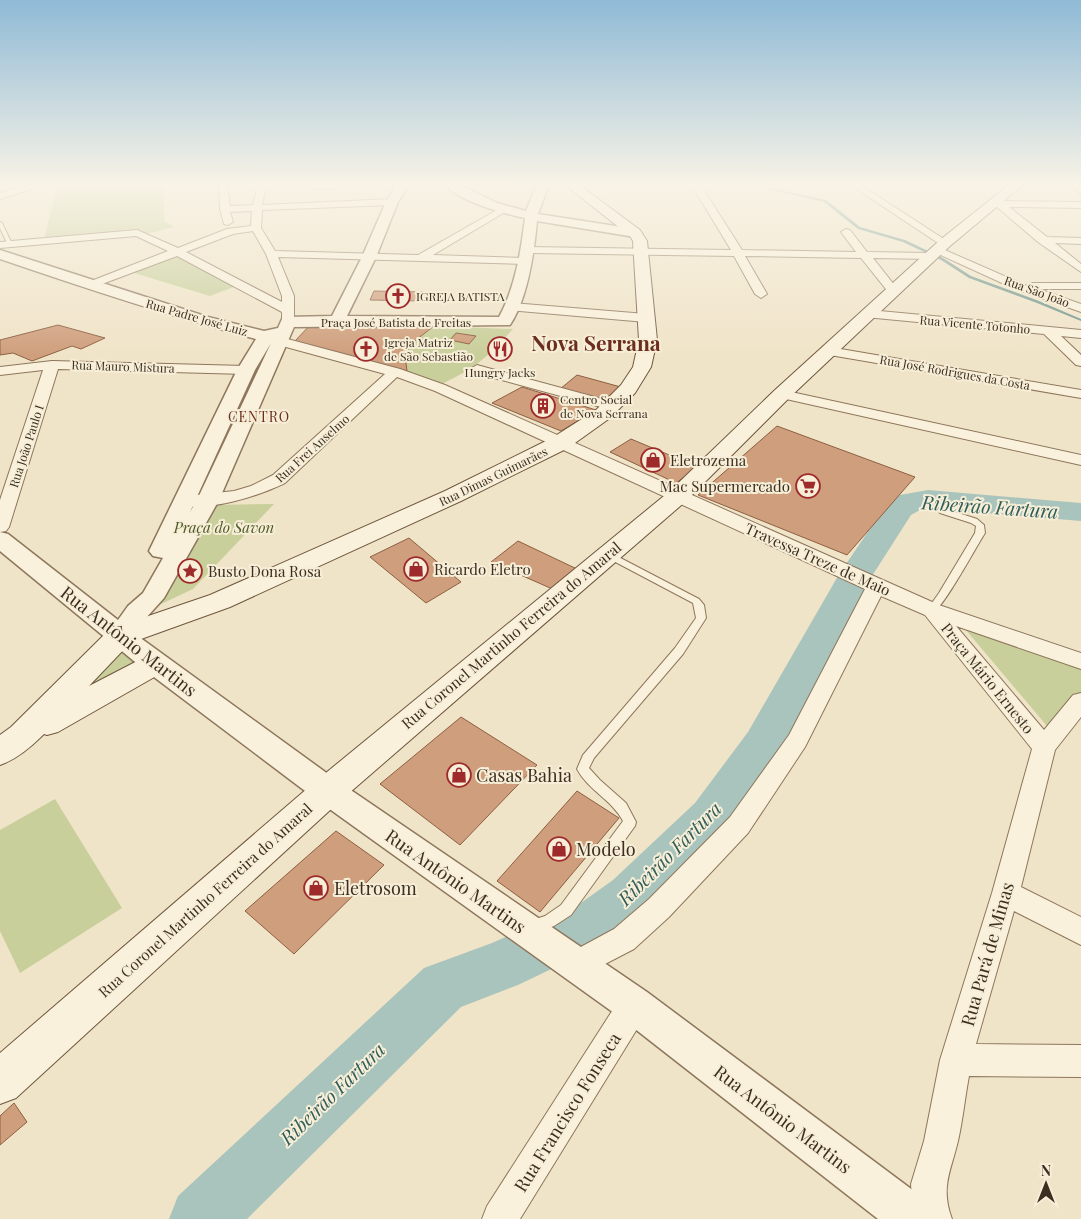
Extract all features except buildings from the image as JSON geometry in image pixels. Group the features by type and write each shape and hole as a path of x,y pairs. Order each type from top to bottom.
{"main road":[{"name":"Rua Coronel Martinho Ferreira do Amaral","path":"0,1082 328,790 678,496 782,394 950,241"},
{"name":"Rua Dimas Guimarães","path":"129,624 220,601 453,496 560,444 612,406 628,389 642,366 648,340 639,242"},
{"path":"11,744 129,624"},
{"path":"11,744 155,664"}],"street":[{"path":"3,247 60,241"},
{"path":"152,241 178,252 282,328"},
{"path":"90,285 206,241"},
{"path":"129,624 152,598 208,500 282,328 288,296 271,254 263,241"},
{"path":"337,321 376,241"},
{"path":"420,258 449,241"},
{"path":"528,241 527,255 512,307 646,318"},
{"path":"635,241 739,252 863,255 937,251"},
{"path":"732,241 761,294"},
{"path":"853,241 893,291"},
{"name":"Rua São João","path":"924,241 937,251 1018,286 1081,308"},
{"path":"1043,241 1081,269"},
{"path":"271,254 420,258 527,255 639,242"},
{"name":"Rua Padre José Luiz","path":"3,247 90,285 202,320 282,328 440,388 560,444"},
{"path":"1018,286 1081,286"},
{"name":"Praça José Batista de Freitas","path":"282,328 337,321 504,322 512,307"},
{"name":"Rua Vicente Totonho","path":"869,314 1081,334"},
{"path":"129,624 141,590 186,501 246,370 282,328"},
{"path":"1048,331 1081,362"},
{"name":"Rua José Rodrigues da Costa","path":"829,351 1081,394"},
{"name":"Rua Mauro Mistura","path":"0,372 52,364 246,370"},
{"name":"Rua João Paulo I","path":"0,527 52,364"},
{"path":"478,369 612,406"},
{"name":"Rua Frei Anselmo","path":"186,501 208,500 262,489 279,479 395,372"},
{"path":"782,394 1081,460"},
{"name":"Travessa Treze de Maio","path":"560,444 932,610 1081,661"},
{"name":"Rua Antônio Martins","path":"0,539 129,624 155,664 328,790 634,1005 914,1219"},
{"path":"575,965 624,939 659,908 739,825 797,741 871,584"},
{"name":"Praça Mário Ernesto","path":"932,610 1044,747"},
{"name":"Rua Pará de Minas","path":"934,1219 931,1211 928,1184 941,1141 956,1060 1006,893 1044,747 1081,701"},
{"path":"1006,893 1081,932"},
{"name":"Rua Francisco Fonseca","path":"500,1219 634,1005"},
{"path":"956,1060 1081,1061"}],"lane":[{"path":"932,610 980,533 980,525 974,521 943,511"},
{"path":"529,932 566,910 630,822 622,807 596,784 583,769 589,755 679,651 701,618 699,605 696,601 607,554"}],"green space":[{"path":"178,255 239,285 210,296 134,273"},
{"path":"434,326 513,329 481,361 442,384 407,371 407,355 412,344"},
{"name":"Praça do Savon","path":"274,504 193,589 155,607 212,505"},
{"path":"960,623 1081,669 1081,696 1052,732"},
{"path":"118,650 137,665 63,706"},
{"path":"55,799 122,908 20,973 0,931 0,830"}],"waterway":[{"path":"904,241 942,259 970,277 1081,320"},
{"name":"Ribeirão Fartura","path":"201,1219 443,987 499,967 596,922 631,896 711,817 763,744 855,576 899,509 911,502 928,499 1081,512"}],"place":[{"name":"IGREJA BATISTA","path":"398,296"},
{"name":"Igreja Matriz de São Sebastião","path":"366,349"},
{"name":"Hungry Jacks","path":"500,349"},
{"name":"Centro Social de Nova Serrana","path":"543,406"},
{"name":"Eletrozema","path":"653,460"},
{"name":"Mac Supermercado","path":"808,486"},
{"name":"Ricardo Eletro","path":"416,569"},
{"name":"Busto Dona Rosa","path":"190,571"},
{"name":"Casas Bahia","path":"459,775"},
{"name":"Modelo","path":"559,849"},
{"name":"Eletrosom","path":"316,888"}],"district":[{"name":"Nova Serrana","path":"596,342"},
{"name":"CENTRO","path":"259,416"}]}
